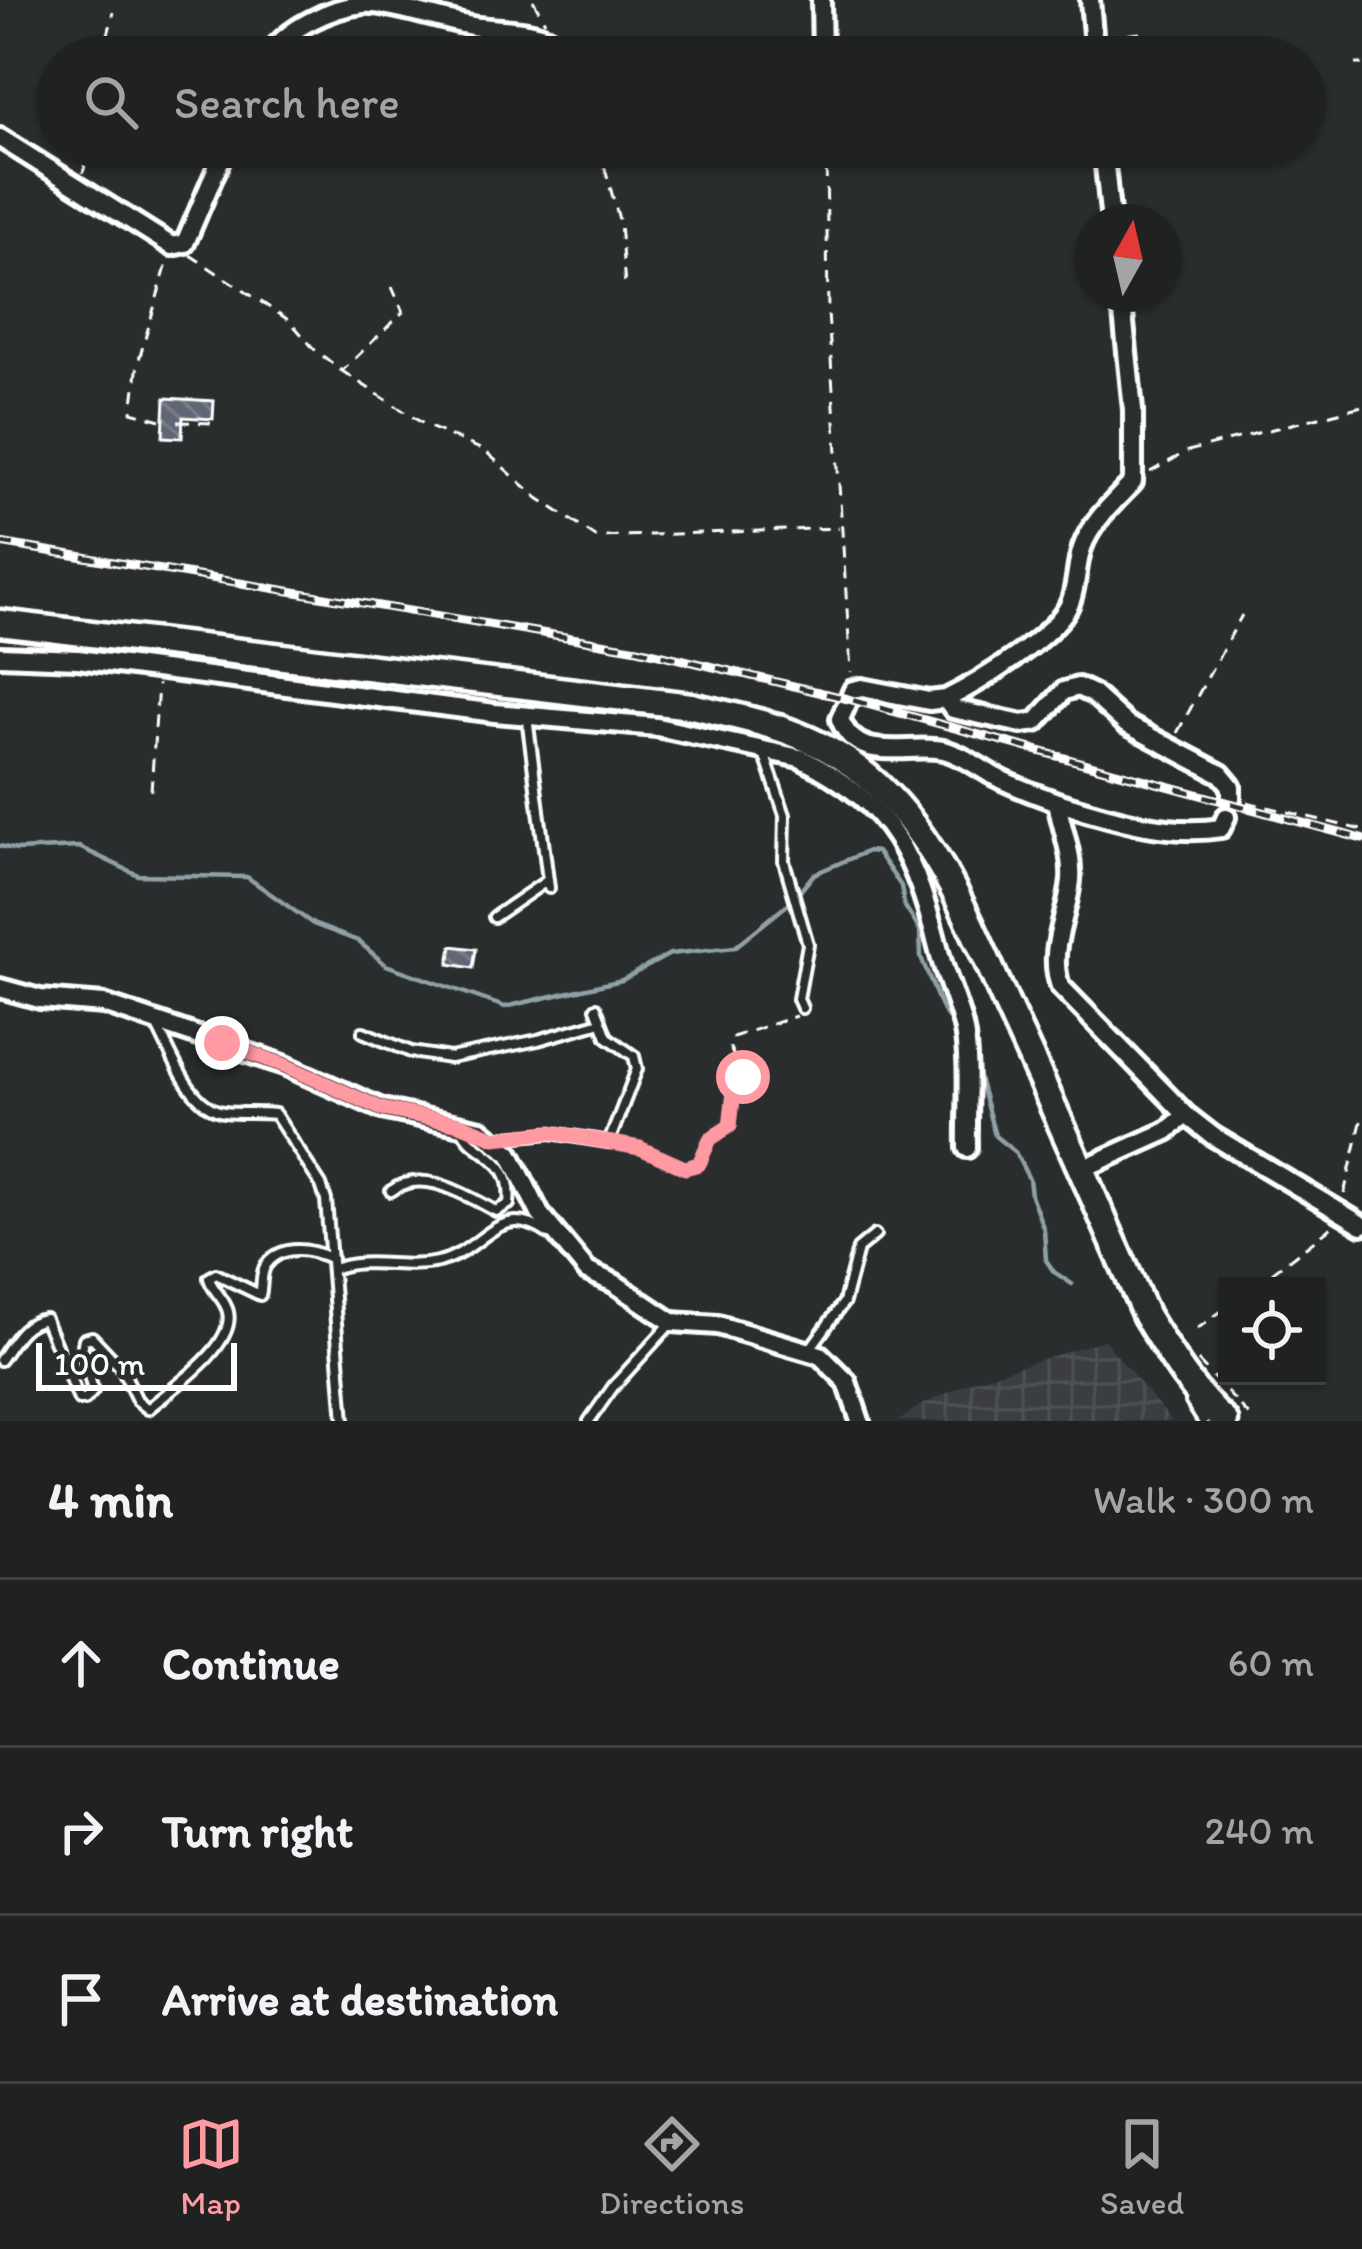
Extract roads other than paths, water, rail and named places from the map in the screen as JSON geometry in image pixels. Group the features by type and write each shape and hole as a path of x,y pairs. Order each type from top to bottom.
{"main road":[{"path":"0,623 691,706 765,722 817,741 892,798 924,838 964,913 1174,1361 1215,1419"},
{"path":"1154,1320 1245,1421"}],"street":[{"path":"821,0 822,36"},
{"path":"1090,0 1093,36"},
{"path":"287,36 333,13 369,4 542,36"},
{"path":"0,138 36,162"},
{"path":"44,168 178,245 216,168"},
{"path":"1106,168 1110,204"},
{"path":"946,699 953,709 1022,724 1036,722 1064,691 1078,687 1093,694 1126,724 1221,774 1231,786 1221,828 1169,831 1057,802 946,751 868,747 846,731 840,719 853,690 862,688 929,701 946,699 1062,618 1072,601 1083,544 1100,516 1133,482 1133,410 1122,312"},
{"path":"0,656 78,659 527,716 657,727 800,758 878,812 908,851 926,900 964,1044 967,1148"},
{"path":"1057,802 1071,874 1055,955 1060,986 1186,1115 1362,1225"},
{"path":"0,988 40,999 104,1004 284,1065 382,1109 460,1124 495,1138 510,1154 540,1214 587,1271 614,1283 672,1322 718,1325 820,1354 847,1382 860,1421"},
{"path":"1082,1169 1167,1131 1186,1115"}],"lane":[{"path":"494,917 549,884 527,716"},
{"path":"764,751 785,815 782,842 808,944 798,999 802,1008"},
{"path":"495,1138 550,1132 609,1142 638,1069 634,1056 607,1037 596,1008"},
{"path":"154,1020 206,1106 222,1112 274,1114 321,1185 333,1264 344,1421"},
{"path":"363,1032 411,1052 450,1058 601,1022"},
{"path":"391,1191 401,1183 436,1183 496,1211 509,1204 511,1188 504,1172 493,1156 464,1136 460,1124"},
{"path":"0,1360 22,1329 45,1319 80,1400 92,1391 82,1348 92,1336 122,1369 137,1400 148,1408 212,1354 227,1330 228,1312 209,1286 209,1278 216,1274 260,1295 262,1274 279,1254 300,1248 333,1264 441,1262 512,1220 526,1220 561,1240"},
{"path":"809,1350 844,1303 858,1249 874,1235"},
{"path":"589,1421 672,1322"}],"waterway":[{"path":"0,846 17,850 79,847 138,875 247,877 313,924 358,941 386,965 505,1007 622,980 670,954 735,947 792,901 814,874 868,851 877,852 901,886 904,905 920,930 921,957 941,1007 957,1032"},
{"path":"975,1063 995,1136 1015,1152 1029,1179 1044,1230 1046,1260 1072,1284"}],"railway":[{"path":"0,543 638,649 848,699 1362,839"}]}
